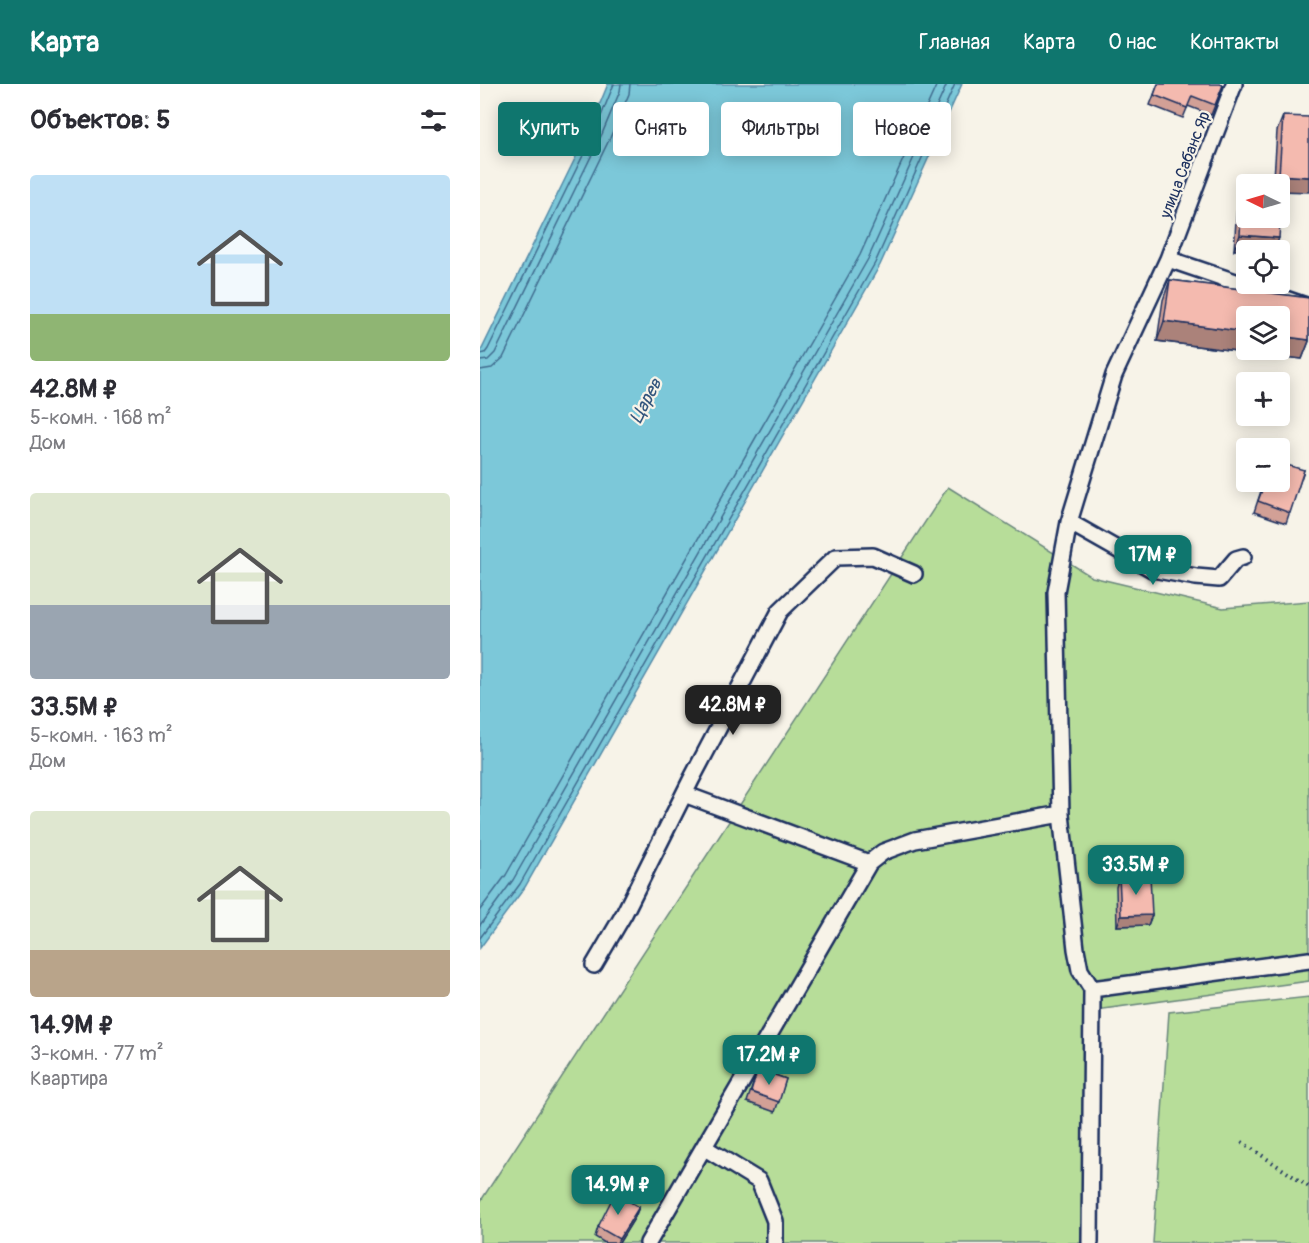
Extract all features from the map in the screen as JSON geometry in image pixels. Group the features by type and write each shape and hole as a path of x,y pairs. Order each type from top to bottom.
{"street":[{"name":"улица Сабанс Яр","path":"1092,989 1080,970 1076,949 1061,814 1056,592 1069,522 1114,375 1168,259 1234,84"},
{"path":"1168,259 1309,307"},
{"path":"1069,522 1152,569 1219,579 1236,559 1243,556"},
{"path":"594,965 624,914 780,611 836,557 873,556 914,574"},
{"path":"684,794 869,863"},
{"path":"648,1243 869,863 883,852 915,840 1061,814"},
{"path":"1090,1243 1092,989 1309,960"},
{"path":"705,1148 759,1181 775,1221 775,1243"}],"path":[{"path":"1242,1142 1309,1187"}],"green space":[{"path":"948,487 1092,577 1223,608 1309,601 1309,981 1096,1010 1090,1243 480,1243 480,1202"},
{"path":"1309,997 1309,1243 1153,1243 1169,1012"}],"water":[{"name":"Царев","path":"608,84 962,84 951,108 951,102 853,102 853,156 929,156 880,265 525,887 480,948 480,353 576,156 601,156 601,102"}],"building":[{"path":"1158,84 1223,85 1215,105 1192,96 1187,108 1154,95"},
{"path":"1283,116 1309,117 1309,177 1279,174"},
{"path":"1240,228 1280,228 1279,238 1240,235"},
{"path":"1170,280 1236,289 1236,294 1278,294 1309,298 1309,340 1290,337 1290,306 1236,306 1236,331 1164,321"},
{"path":"1290,466 1304,470 1290,513 1258,501 1261,492 1290,492"},
{"path":"1150,875 1152,915 1121,916 1119,876"},
{"path":"758,1069 786,1079 779,1102 751,1092"},
{"path":"615,1193 639,1207 619,1239 598,1227"}]}
